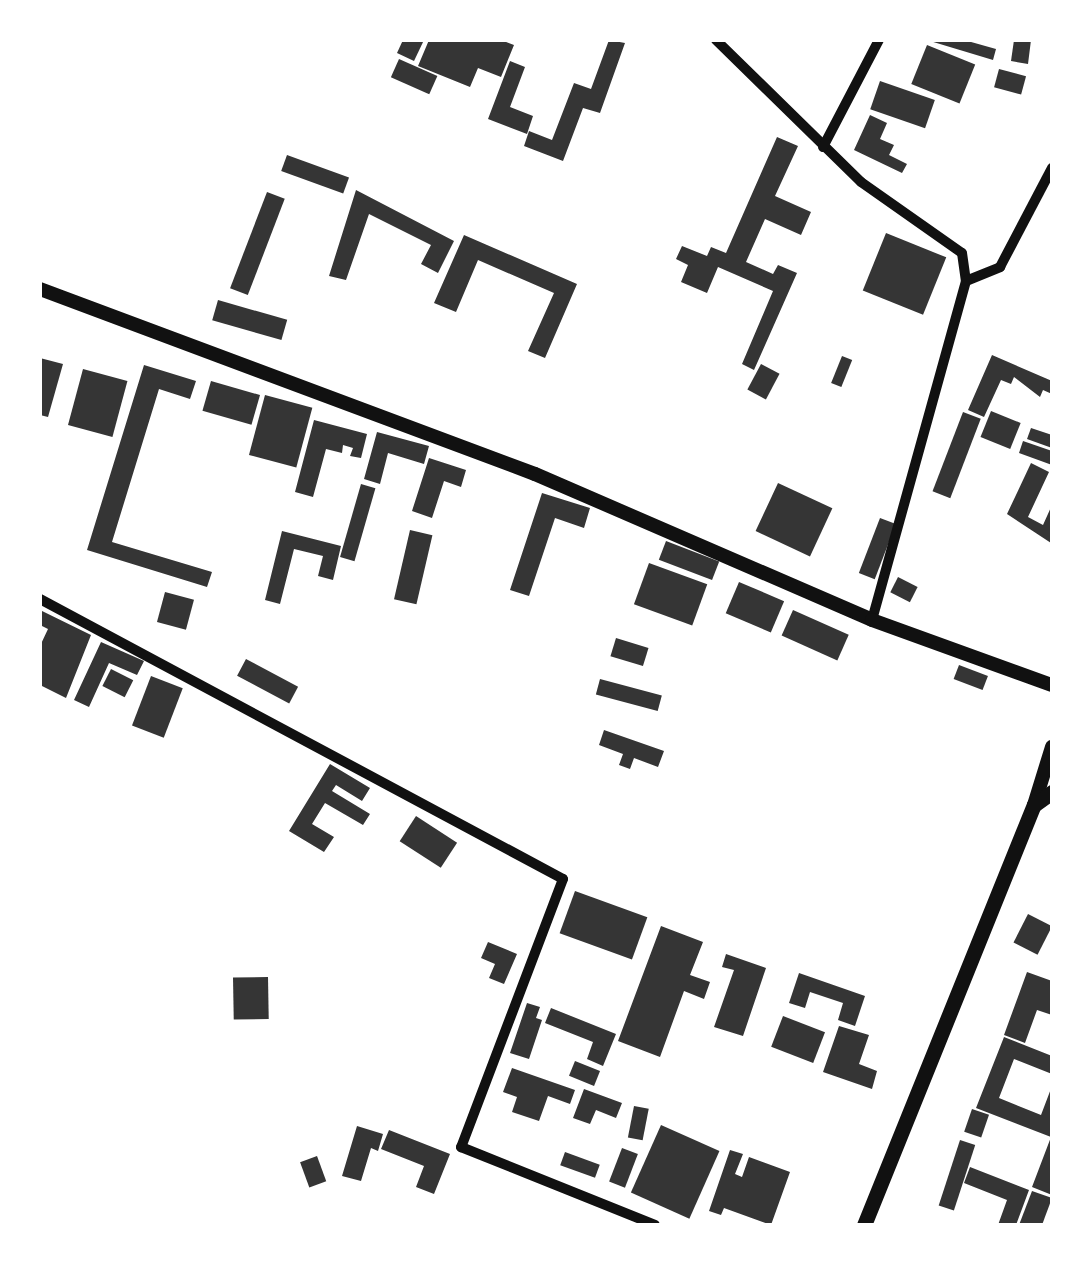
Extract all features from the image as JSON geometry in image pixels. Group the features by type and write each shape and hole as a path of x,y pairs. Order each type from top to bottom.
{"main road":[{"path":"864,1225 1034,806 1052,792"}],"street":[{"path":"716,40 823,147 962,253 966,281 872,620"},
{"path":"823,147 878,40"},
{"path":"966,281 1000,267 1052,168"},
{"path":"40,290 535,474 872,620 1052,686"},
{"path":"40,599 564,879 461,1147 655,1225"},
{"path":"1034,806 1052,747"}],"building":[{"path":"403,40 424,40 414,61 397,53"},
{"path":"429,40 501,40 514,45 501,77 478,68 470,87 418,66"},
{"path":"609,40 625,43 600,113 583,108 563,161 524,146 529,131 552,140 574,83 591,89"},
{"path":"964,40 996,49 993,60 930,41"},
{"path":"1014,40 1031,40 1028,64 1011,61"},
{"path":"927,45 975,64 959,103 911,84"},
{"path":"399,59 437,76 429,94 391,77"},
{"path":"510,61 525,67 510,107 533,116 527,134 488,119"},
{"path":"999,69 1026,76 1021,95 994,87"},
{"path":"880,81 935,100 925,128 870,109"},
{"path":"870,115 887,123 880,139 894,145 889,155 907,164 902,173 854,150"},
{"path":"777,137 798,146 775,196 811,212 801,235 765,219 746,262 773,274 778,265 797,273 754,370 742,364 773,291 718,267 707,293 681,282 688,265 676,259 682,246 707,256 711,247 726,253"},
{"path":"287,155 349,178 343,194 281,171"},
{"path":"356,190 454,241 438,273 421,264 431,245 369,214 346,280 329,276"},
{"path":"267,192 285,199 248,295 230,288"},
{"path":"886,233 946,257 923,315 863,290"},
{"path":"464,235 577,284 545,358 528,351 554,293 478,260 456,312 434,303"},
{"path":"218,300 287,320 281,340 212,320"},
{"path":"992,355 1052,381 1052,394 1043,390 1040,397 1014,377 1011,384 1001,380 984,417 968,410"},
{"path":"842,356 852,360 841,387 831,383"},
{"path":"40,358 63,364 48,417 40,415"},
{"path":"761,364 780,374 766,399 747,390"},
{"path":"144,365 196,381 190,399 159,389 112,542 212,572 207,587 87,550"},
{"path":"83,369 127,381 112,437 68,425"},
{"path":"211,381 260,395 251,425 202,411"},
{"path":"265,395 312,408 296,468 249,455"},
{"path":"991,411 1021,423 1010,449 981,437"},
{"path":"963,412 981,419 950,498 933,491"},
{"path":"314,420 367,434 361,458 350,456 353,448 343,445 342,453 326,449 313,497 295,492"},
{"path":"1031,428 1052,435 1052,448 1027,439"},
{"path":"377,432 429,446 424,464 388,453 380,484 364,479"},
{"path":"1023,441 1052,451 1052,465 1019,453"},
{"path":"429,458 466,470 461,487 444,481 432,518 412,511"},
{"path":"1031,463 1049,472 1028,517 1043,525 1052,505 1051,543 1007,514"},
{"path":"778,483 832,508 810,556 756,531"},
{"path":"361,484 375,488 354,561 340,557"},
{"path":"542,493 590,508 584,528 555,518 529,596 510,590"},
{"path":"880,518 896,524 875,579 859,573"},
{"path":"410,530 432,535 416,604 394,599"},
{"path":"282,531 341,546 333,580 318,576 323,556 294,549 280,604 265,600"},
{"path":"666,541 719,561 712,580 659,560"},
{"path":"649,563 707,584 692,626 634,604"},
{"path":"898,577 918,587 910,602 890,592"},
{"path":"739,582 784,601 771,632 726,613"},
{"path":"165,592 194,600 186,630 157,622"},
{"path":"40,610 91,635 66,698 40,685 40,646 48,629 40,625"},
{"path":"793,610 849,635 837,660 782,636"},
{"path":"616,638 649,648 643,666 610,656"},
{"path":"101,642 144,661 137,675 109,663 89,707 74,700"},
{"path":"246,659 298,687 289,703 237,676"},
{"path":"959,665 988,676 983,690 954,679"},
{"path":"111,669 133,680 125,697 102,686"},
{"path":"151,676 183,688 164,738 132,725"},
{"path":"600,679 662,696 658,711 596,694"},
{"path":"604,730 664,751 658,767 634,758 630,769 619,765 623,754 599,745"},
{"path":"330,764 370,788 362,801 336,785 332,791 370,814 363,825 325,803 312,824 334,837 324,852 289,831"},
{"path":"416,816 457,843 441,868 400,841"},
{"path":"575,891 647,917 632,960 560,933"},
{"path":"1028,914 1052,926 1038,955 1013,943"},
{"path":"661,926 703,942 690,975 710,982 704,999 684,991 660,1057 618,1041"},
{"path":"488,942 517,954 504,984 489,978 495,964 481,958"},
{"path":"726,954 766,968 743,1036 714,1027 734,970 722,967"},
{"path":"1027,972 1052,981 1052,1015 1037,1010 1025,1043 1004,1035"},
{"path":"799,973 865,996 855,1026 838,1020 843,1003 810,992 805,1008 789,1003"},
{"path":"268,977 269,1019 234,1020 233,978"},
{"path":"527,1003 540,1007 536,1018 542,1020 529,1059 510,1053"},
{"path":"551,1008 616,1034 603,1066 587,1059 593,1042 545,1023"},
{"path":"783,1016 825,1032 813,1063 771,1047"},
{"path":"839,1026 869,1035 859,1064 877,1071 872,1089 823,1072"},
{"path":"1004,1037 1052,1056 1052,1074 1014,1059 999,1098 1041,1115 1052,1086 1052,1195 1032,1187 1051,1137 976,1108"},
{"path":"575,1061 600,1071 594,1086 569,1076"},
{"path":"512,1068 575,1090 570,1104 548,1096 539,1121 512,1112 517,1097 503,1092"},
{"path":"584,1089 622,1103 616,1118 596,1110 590,1124 573,1118"},
{"path":"634,1106 649,1109 643,1140 628,1137"},
{"path":"972,1109 989,1115 981,1138 964,1132"},
{"path":"661,1125 719,1151 689,1219 631,1193"},
{"path":"357,1126 383,1134 378,1151 371,1148 361,1181 342,1176"},
{"path":"389,1130 450,1154 434,1194 416,1187 424,1166 381,1149"},
{"path":"960,1140 975,1145 954,1211 939,1206"},
{"path":"622,1148 638,1154 625,1188 609,1182"},
{"path":"730,1150 743,1154 735,1174 742,1177 749,1157 790,1172 771,1225 724,1208 721,1215 709,1211"},
{"path":"565,1152 600,1165 595,1178 560,1165"},
{"path":"317,1156 326,1181 309,1188 300,1162"},
{"path":"970,1167 1029,1190 1016,1225 998,1225 1007,1200 964,1183"},
{"path":"1032,1191 1052,1198 1042,1225 1019,1225"}]}
